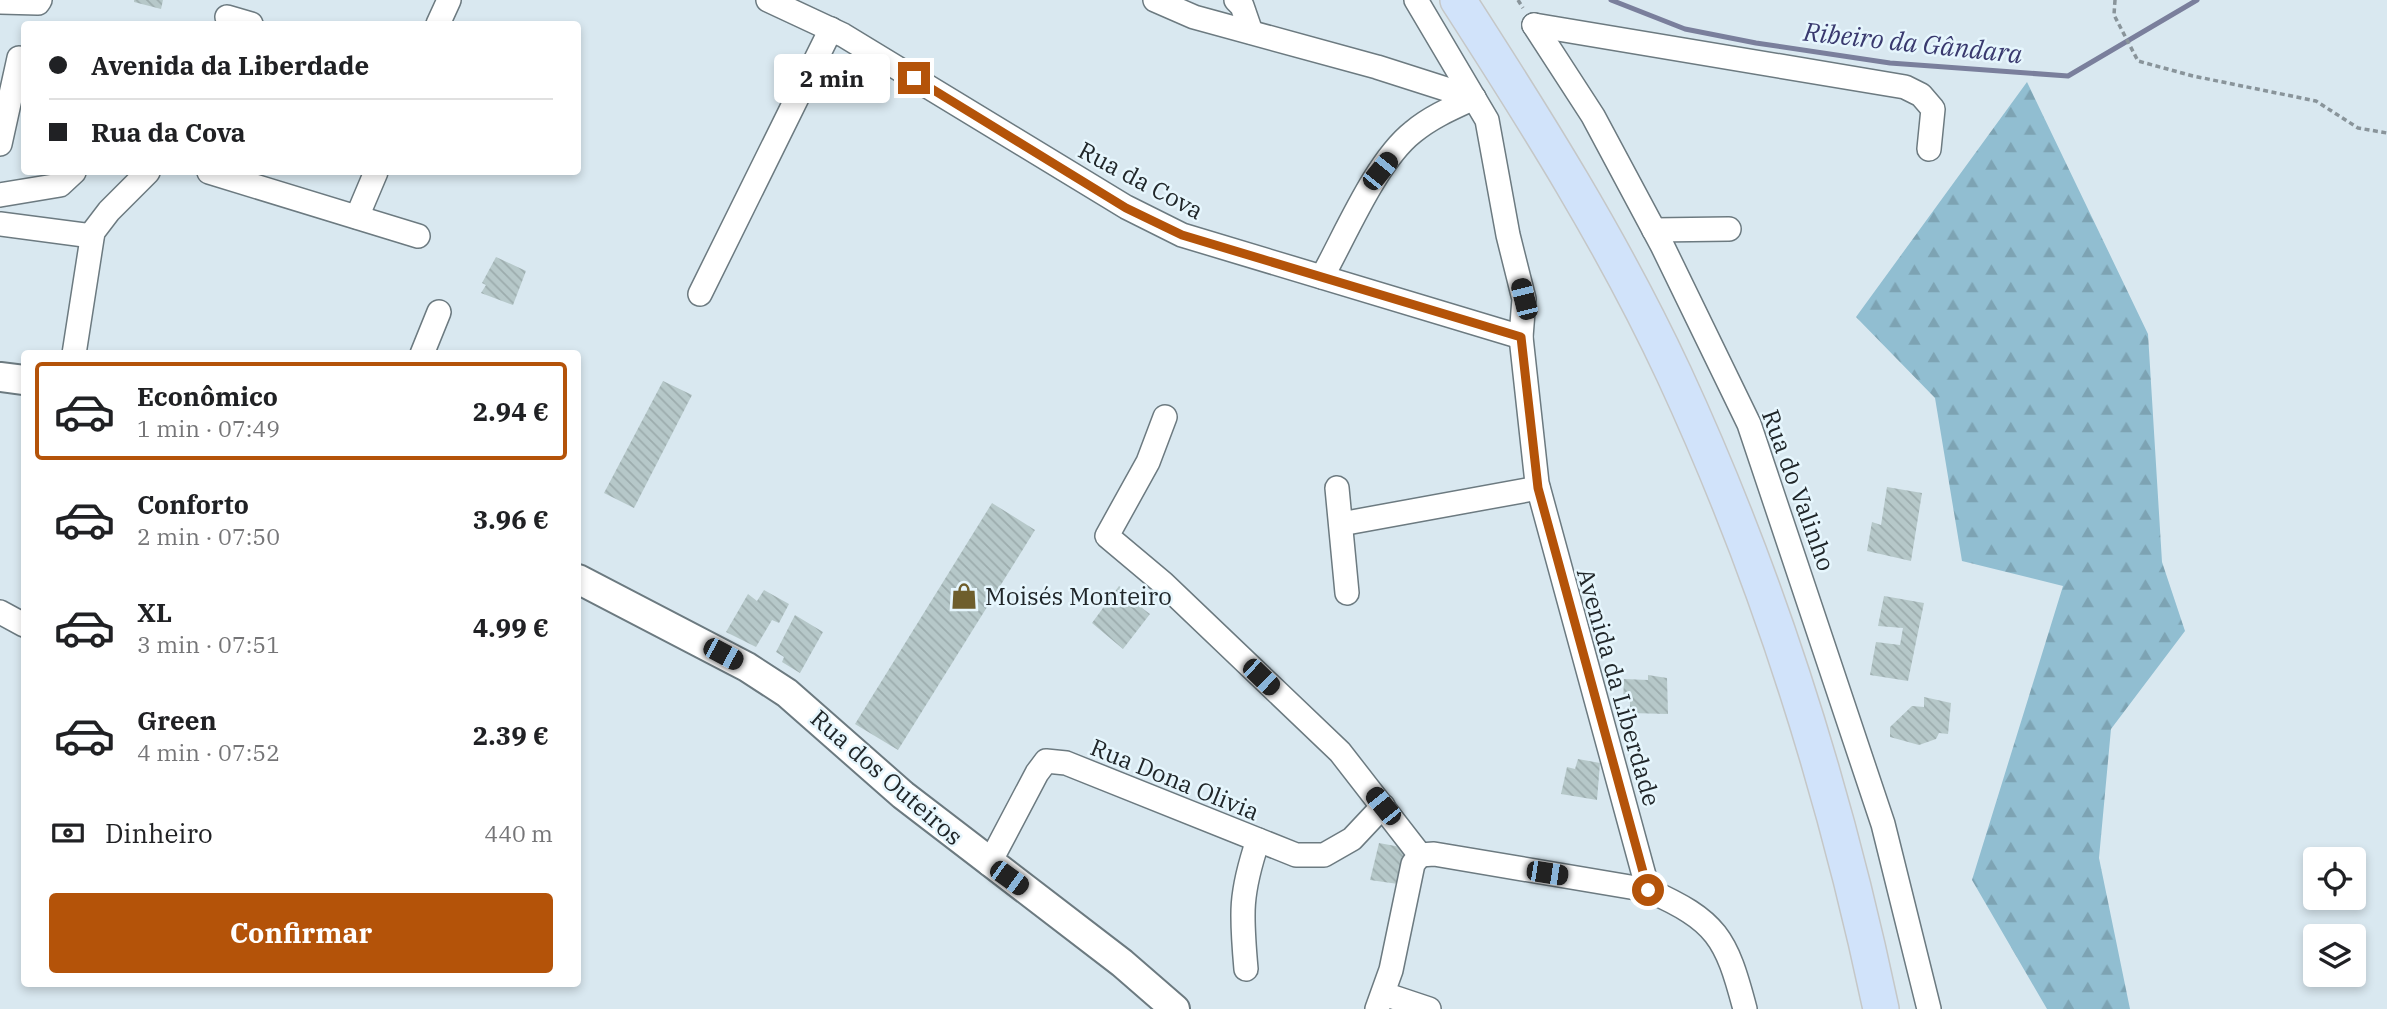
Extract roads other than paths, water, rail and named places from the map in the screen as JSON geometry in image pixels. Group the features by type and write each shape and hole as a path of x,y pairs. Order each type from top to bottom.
{"main road":[{"path":"1458,0 1543,131 1632,291 1673,373 1727,497 1773,617 1837,819 1881,1009"}],"street":[{"path":"0,2 38,3 40,0"},
{"path":"440,21 449,0"},
{"name":"Rua da Cova","path":"768,0 831,29 1126,208 1182,235 1521,337"},
{"path":"1155,0 1194,17 1377,67 1474,99"},
{"path":"1236,0 1242,6 1251,33"},
{"name":"Avenida da Liberdade","path":"1416,0 1487,120 1508,235 1524,299 1521,337 1538,488 1648,890"},
{"path":"227,17 241,21"},
{"name":"Rua do Valinho","path":"1929,149 1933,109 1921,95 1905,87 1534,25 1593,116 1654,230 1749,424 1884,824 1929,1009"},
{"path":"700,294 831,29"},
{"path":"0,144 19,58"},
{"path":"1322,277 1380,171 1410,133 1442,112 1474,99"},
{"path":"0,195 60,185 71,175"},
{"path":"75,350 92,236 109,211 145,175"},
{"path":"219,175 418,236"},
{"path":"357,217 375,175"},
{"path":"0,224 92,236"},
{"path":"1654,230 1729,229"},
{"path":"424,350 439,312"},
{"path":"0,377 21,380"},
{"path":"1165,417 1148,462 1107,536 1163,583 1340,752 1420,855"},
{"path":"1338,488 1347,593"},
{"path":"1341,524 1538,488"},
{"name":"Rua dos Outeiros","path":"581,581 747,667 805,706 903,796 989,864 1122,962 1175,1009"},
{"path":"0,612 21,623"},
{"name":"Rua Dona Olivia","path":"989,864 1046,761 1053,761 1217,821 1296,855 1324,855 1352,839 1383,806"},
{"path":"1246,969 1241,907 1244,883 1258,840"},
{"path":"1429,1009 1380,1002 1413,864 1420,855 1434,854 1648,890 1693,912 1719,936 1732,963 1745,1009"}],"waterway":[{"name":"Ribeiro da Gândara","path":"1611,0 1685,29 1756,43 1890,63 2068,76 2197,0"}],"place":[{"name":"Moisés Monteiro","path":"964,596"}]}
